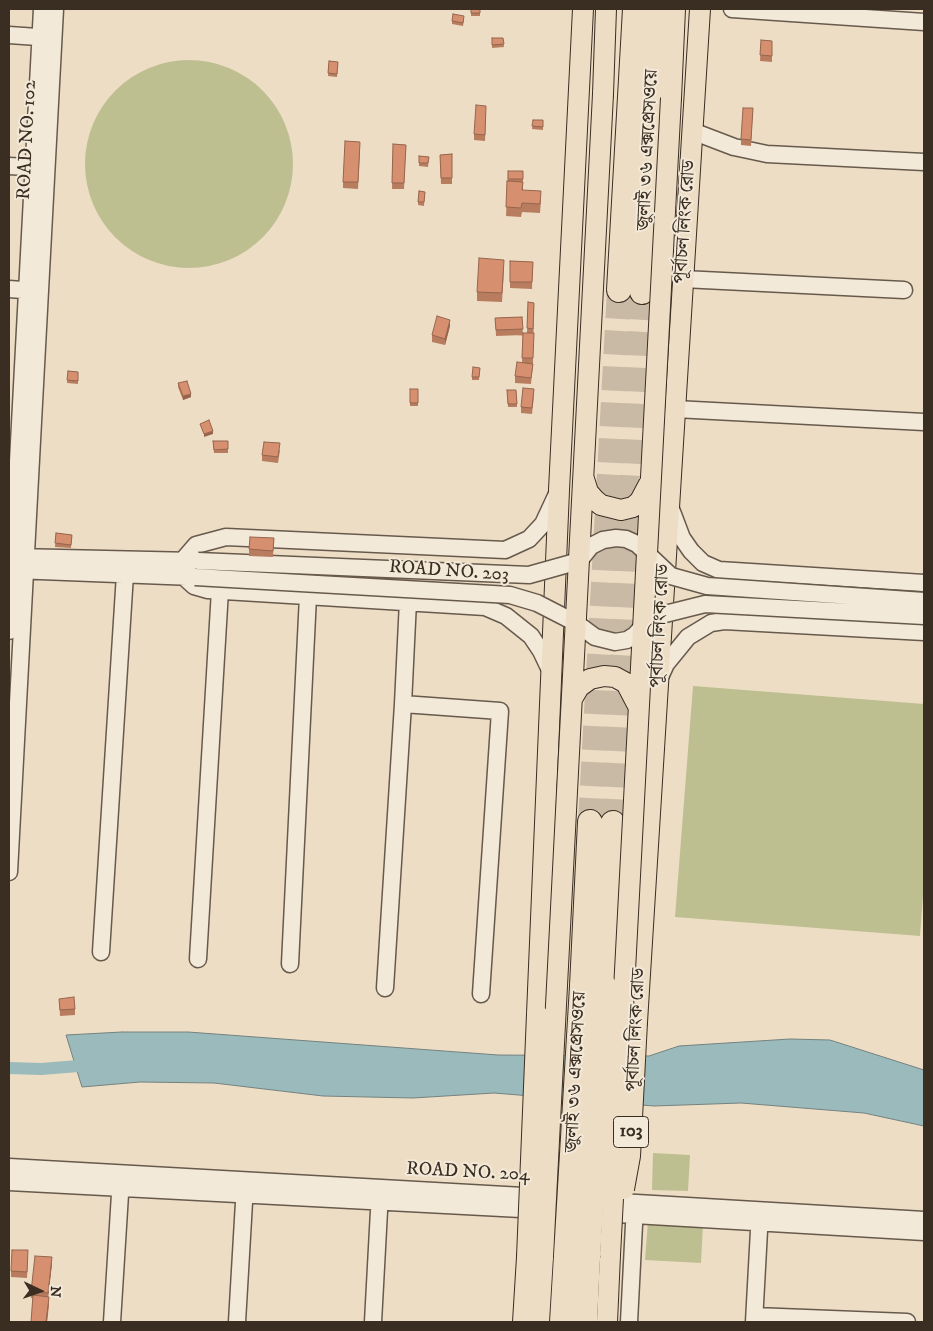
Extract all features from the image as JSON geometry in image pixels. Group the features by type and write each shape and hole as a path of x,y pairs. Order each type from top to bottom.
{"highway":[{"name":"জুলাই ৩৬ এক্সপ্রেসওয়ে","path":"619,290 635,9"},
{"name":"জুলাই ৩৬ এক্সপ্রেসওয়ে","path":"642,292 656,9"},
{"name":"জুলাই ৩৬ এক্সপ্রেসওয়ে","path":"590,822 594,986"},
{"name":"জুলাই ৩৬ এক্সপ্রেসওয়ে","path":"562,1322 574,1254 594,986 613,823"},
{"name":"জুলাই ৩৬ এক্সপ্রেসওয়ে","path":"574,1254 585,1322"}],"main road":[{"path":"574,1254 537,1014 559,490 583,9"},
{"path":"523,1322 574,1254 572,699 606,9"},
{"path":"539,1322 574,1254 639,708 675,9"},
{"name":"পূর্বাচল লিংক রোড","path":"607,1322 574,1254 630,1156 668,497 700,9"},
{"path":"583,478 588,492 595,500 601,505 621,510 634,507 640,501 651,480"},
{"path":"572,699 579,687 590,679 604,676 615,677 626,683 639,708"}],"street":[{"name":"ROAD NO. 102","path":"9,872 21,419 34,290 47,38 42,9"},
{"name":"ROAD NO. 102","path":"47,38 56,9"},
{"path":"732,9 924,22"},
{"path":"9,35 47,38"},
{"path":"692,131 734,147 767,154 924,162"},
{"path":"9,166 40,168"},
{"path":"683,279 904,290"},
{"path":"9,289 34,290"},
{"path":"675,409 924,422"},
{"name":"ROAD NO. 203","path":"552,673 531,636 506,616 485,606 220,590 194,586 190,568 196,545 226,538 505,550 529,540 543,524 559,490"},
{"path":"668,497 682,538 703,563 720,570 924,583"},
{"path":"579,561 591,546 603,540 626,539 638,544 671,576 707,586 924,601"},
{"name":"ROAD NO. 203","path":"16,564 508,576 529,575 579,561"},
{"name":"ROAD NO. 102","path":"9,632 16,564"},
{"name":"ROAD NO. 203","path":"16,564 125,574 190,568 510,595 536,603 576,623 595,637 615,642 627,640 657,616 705,604 924,616"},
{"path":"101,952 125,574"},
{"path":"198,958 220,590"},
{"path":"290,964 308,596"},
{"path":"385,988 408,601"},
{"path":"658,682 666,664 682,643 700,628 724,620 924,632"},
{"path":"403,704 500,711 481,994"},
{"name":"ROAD NO. 204","path":"9,1167 121,1180 760,1217 924,1232"},
{"path":"112,1322 121,1180"},
{"name":"ROAD NO. 204","path":"9,1182 121,1180"},
{"path":"237,1322 245,1187"},
{"path":"373,1322 380,1195"},
{"path":"628,1322 635,1209"},
{"path":"760,1217 754,1319 907,1322"},
{"name":"ROAD NO. 204","path":"760,1217 924,1220"}],"green space":[{"path":"189,60 219,64 229,68 238,72 263,90 281,115 285,124 291,144 293,164 289,194 285,204 281,213 263,238 238,256 229,260 209,266 189,268 159,264 149,260 140,256 115,238 97,213 93,204 87,184 85,164 89,134 93,124 97,115 115,90 140,72 149,68 169,62"},
{"path":"693,686 924,704 924,881 920,936 675,917"},
{"path":"653,1153 690,1155 688,1191 652,1190"},
{"path":"648,1221 703,1224 701,1263 645,1260"}],"water":[{"path":"122,1032 188,1032 498,1055 649,1056 679,1046 790,1039 830,1040 924,1070 924,1126 864,1113 741,1103 654,1106 494,1093 413,1098 323,1096 214,1083 140,1082 82,1087 66,1035"}],"building":[{"path":"471,9 480,9 480,13 471,13"},
{"path":"453,14 464,16 463,23 452,21"},
{"path":"492,38 503,38 504,44 492,45"},
{"path":"761,40 772,41 772,56 760,55"},
{"path":"329,61 338,62 337,74 328,73"},
{"path":"476,105 486,106 485,135 474,134"},
{"path":"743,108 753,108 751,140 741,139"},
{"path":"533,120 543,120 543,127 532,126"},
{"path":"345,141 360,142 358,182 343,182"},
{"path":"393,144 406,145 404,183 392,183"},
{"path":"452,154 452,178 441,178 440,155"},
{"path":"419,156 429,157 428,163 419,163"},
{"path":"508,171 523,171 523,179 508,179"},
{"path":"507,181 523,182 522,190 541,191 540,204 522,203 521,208 506,207"},
{"path":"419,191 425,192 424,202 418,202"},
{"path":"479,258 504,260 502,293 477,292"},
{"path":"510,261 533,262 532,282 510,282"},
{"path":"528,302 534,303 533,329 527,328"},
{"path":"437,316 450,320 445,339 432,335"},
{"path":"522,317 523,329 496,330 495,318"},
{"path":"523,333 534,333 533,358 522,358"},
{"path":"517,362 533,364 531,378 515,376"},
{"path":"473,367 480,368 479,377 472,377"},
{"path":"68,371 78,372 78,381 67,380"},
{"path":"187,381 191,394 183,396 178,383"},
{"path":"523,388 534,389 532,408 521,407"},
{"path":"410,389 418,389 418,403 410,403"},
{"path":"507,390 516,390 517,404 508,404"},
{"path":"209,420 213,431 204,434 200,424"},
{"path":"213,441 228,441 228,449 214,450"},
{"path":"264,442 280,443 278,457 262,455"},
{"path":"56,533 72,535 71,545 55,543"},
{"path":"250,537 274,538 273,551 249,549"},
{"path":"74,997 75,1009 60,1010 59,999"},
{"path":"12,1250 28,1250 27,1272 11,1271"},
{"path":"35,1256 52,1257 48,1293 31,1292"},
{"path":"33,1295 49,1297 46,1322 31,1322"}],"waterway":[{"path":"9,1068 41,1069 91,1065"}],"tunnel":[{"path":"590,822 619,290"},
{"path":"613,823 642,292"}]}
